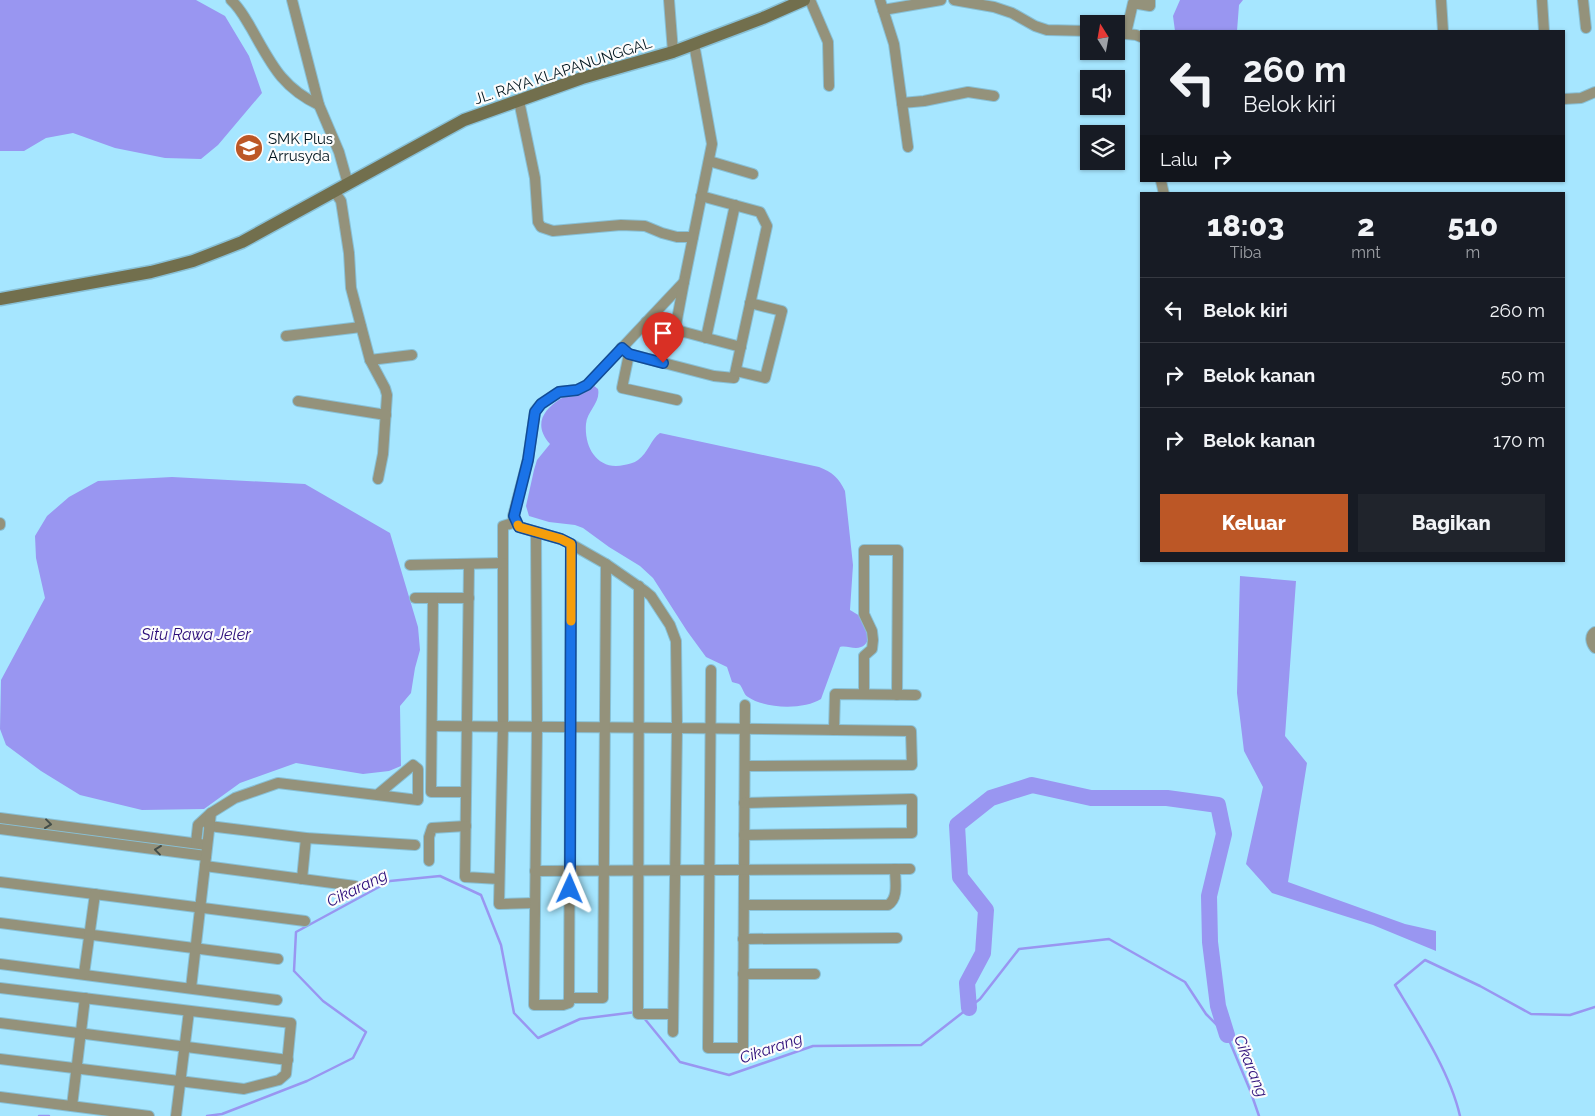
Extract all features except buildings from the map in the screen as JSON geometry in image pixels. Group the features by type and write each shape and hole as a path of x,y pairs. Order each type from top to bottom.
{"street":[{"path":"231,0 241,12 281,77 304,98 319,105"},
{"path":"292,0 319,105 339,152 348,184"},
{"path":"669,0 673,52"},
{"path":"804,0 810,0 828,42 829,86"},
{"name":"JL. RAYA KLAPANUNGGAL","path":"0,299 151,272 193,261 242,242 464,120 582,78 673,52 763,18 804,0"},
{"path":"908,147 894,44 881,5 941,0"},
{"path":"954,0 994,7 1012,13 1035,26 1047,30 1080,31"},
{"path":"1125,23 1133,3 1150,6 1150,0"},
{"path":"1441,0 1443,30"},
{"path":"1542,0 1544,30"},
{"path":"1583,0 1586,28"},
{"path":"1125,34 1140,36"},
{"path":"675,330 712,144 694,44"},
{"path":"902,103 924,101 968,92 994,96"},
{"path":"1565,99 1581,98 1595,92"},
{"path":"519,101 535,178 538,222 541,227 553,231 621,225 645,226 677,237 693,237"},
{"path":"709,161 753,174"},
{"path":"334,191 341,201 351,288 361,327 370,360 387,394 383,454 378,480"},
{"path":"625,351 714,376 734,378 766,226 760,212 701,196"},
{"path":"706,338 735,205"},
{"path":"673,1032 676,641 670,625 662,612 651,596 639,586 606,564 561,539 519,527 514,516 528,460 535,412 541,404 559,392 577,390 587,385 625,351 646,322 684,282"},
{"path":"736,371 765,378 782,311 750,303"},
{"path":"646,322 741,347"},
{"path":"286,336 361,327"},
{"path":"625,351 622,388 677,400"},
{"path":"370,360 412,355"},
{"path":"298,401 386,415"},
{"path":"516,522 503,526 503,727 499,904 535,902"},
{"path":"536,532 537,727 534,1005 564,1006 569,1003 571,544"},
{"path":"864,694 864,656 872,649 873,640 872,631 864,614 864,550 898,550 897,695"},
{"path":"410,565 503,563"},
{"path":"469,564 465,877 499,879"},
{"path":"569,998 603,998 606,564"},
{"path":"639,586 638,1014 673,1014"},
{"path":"415,598 469,598"},
{"path":"433,598 431,792 466,792"},
{"path":"1595,632 1591,638 1595,648"},
{"path":"711,670 708,1048 742,1048 745,705"},
{"path":"834,730 835,694 916,695"},
{"path":"432,726 912,731 912,765 744,766"},
{"path":"191,988 205,861 198,825 210,813 235,798 278,783 418,800 418,768 413,765 377,795"},
{"path":"744,803 912,799 912,833 744,835"},
{"path":"202,844 209,826 210,813"},
{"path":"0,818 202,844"},
{"path":"209,826 306,838 415,845"},
{"path":"429,861 429,837 432,828 466,826"},
{"path":"0,829 176,852 205,861 302,879 355,886"},
{"path":"84,840 85,829"},
{"path":"302,879 306,838"},
{"path":"176,852 177,841"},
{"path":"744,905 888,905 895,896 895,869"},
{"path":"535,871 910,869"},
{"path":"0,882 305,921"},
{"path":"84,974 94,894"},
{"path":"0,923 278,959"},
{"path":"743,939 897,938"},
{"path":"0,964 277,1000"},
{"path":"743,974 815,974"},
{"path":"0,988 291,1023 286,1074 280,1080 244,1089 0,1059"},
{"path":"72,1106 85,998"},
{"path":"176,1116 190,1011"},
{"path":"0,1023 288,1060"},
{"path":"0,1097 149,1116"}],"water":[{"path":"0,0 196,0 225,16 249,56 262,93 218,145 201,159 165,158 115,148 73,133 46,138 24,151 0,151"},
{"path":"1180,0 1243,0 1239,5 1237,30 1175,30 1173,16"},
{"path":"593,385 598,389 598,398 587,419 587,441 594,456 607,464 615,466 636,461 644,454 660,433 819,467 838,479 845,491 853,565 850,610 864,619 868,626 869,634 867,642 861,647 840,647 821,699 805,705 784,707 764,704 748,697 739,684 732,682 727,667 706,657 653,578 640,566 583,528 575,525 549,522 529,516 526,506 534,470 537,460 550,444 543,433 541,423 545,414 561,399"},
{"name":"Situ Rawa Jeler","path":"172,477 305,484 390,533 418,627 420,650 411,693 400,706 401,766 389,771 363,774 296,763 240,783 204,809 142,810 80,795 41,771 6,745 0,729 1,680 45,598 36,558 35,536 47,516 69,497 98,481"},
{"path":"1240,576 1296,581 1285,736 1307,763 1288,882 1405,924 1436,931 1436,951 1373,925 1272,893 1246,864 1263,787 1244,751 1237,693"}],"waterway":[{"path":"969,1008 967,983 983,953 986,910 960,877 957,825 991,798 1032,785 1091,798 1167,798 1218,805 1224,834 1209,896 1210,942 1218,1006 1227,1035"},
{"name":"Cikarang","path":"207,1116 222,1114 307,1081 353,1058 366,1032 323,1001 294,971 296,932 390,881 440,876 481,895 501,945 514,1013 538,1038 580,1019 636,1012"},
{"name":"Cikarang","path":"644,1018 680,1062 729,1075 813,1046 921,1045 980,999 1019,949 1109,939 1185,982 1206,1014 1227,1035 1259,1116"},
{"name":"Cikarang","path":"1460,1116 1449,1082 1441,1065 1395,985 1425,960 1480,986 1531,1014 1570,1015 1595,1007"},
{"name":"Cikarang","path":"39,1116 49,1116"}],"slow traffic":[{"path":"518,525 519,527 561,539 571,544 571,621"}],"place":[{"name":"SMK Plus Arrusyda","path":"249,148"}],"route":[{"path":"570,889 571,544 561,539 519,527 514,516 528,460 535,412 541,404 559,392 577,390 587,385 622,348 629,354 663,363"}]}
